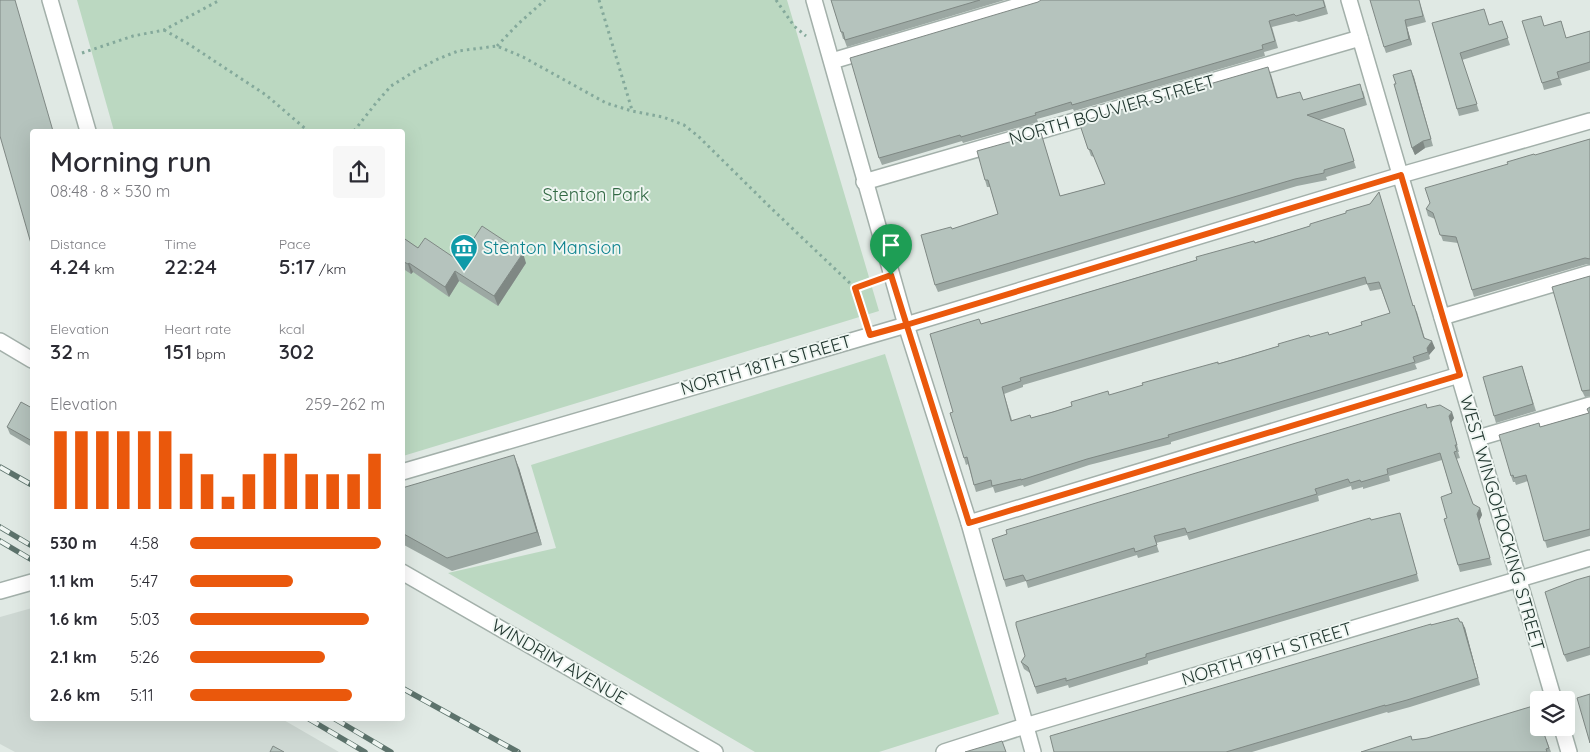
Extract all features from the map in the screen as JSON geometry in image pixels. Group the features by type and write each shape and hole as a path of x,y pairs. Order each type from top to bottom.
{"street":[{"path":"50,0 87,129"},
{"path":"814,0 891,275 969,523 1033,752"},
{"path":"832,61 1038,0"},
{"name":"WEST WINGOHOCKING STREET","path":"1349,0 1551,691"},
{"name":"NORTH BOUVIER STREET","path":"864,182 1360,38"},
{"name":"NORTH 18TH STREET","path":"405,471 906,325 1401,175 1590,121"},
{"path":"1442,317 1590,273"},
{"path":"0,341 30,359"},
{"path":"969,523 1460,375"},
{"path":"1478,438 1590,405"},
{"name":"NORTH 19TH STREET","path":"944,752 1025,726 1590,558"},
{"name":"WINDRIM AVENUE","path":"405,574 715,752"},
{"path":"0,591 30,583"},
{"path":"1564,736 1569,752"}],"path":[{"path":"67,58 133,36 164,30 220,0"},
{"path":"497,46 545,0"},
{"path":"599,0 632,111"},
{"path":"776,0 794,26 807,37"},
{"path":"164,30 187,42 266,94 306,129"},
{"path":"356,129 392,86 438,59 458,51 497,46 523,56 606,103 684,124 855,288 870,335"},
{"path":"855,288 891,275"}],"shaded area":[{"path":"30,609 30,721 285,721 339,752 15,752 0,744 0,617"}],"green space":[{"name":"Stenton Park","path":"77,0 787,0 879,311 405,455 405,129 113,129"},
{"path":"885,354 999,714 879,752 755,752 448,573 556,548 531,465"}],"building":[{"path":"0,0 15,0 52,129 30,129 30,240 0,136"},
{"path":"831,0 980,0 845,40"},
{"path":"1041,0 1323,0 1325,7 1296,16 1294,14 1269,21 1275,41 1262,45 1263,49 1072,105 1071,102 1035,113 1036,115 961,137 960,135 879,158 850,58"},
{"path":"1370,0 1419,0 1423,16 1405,20 1409,39 1384,47"},
{"path":"1484,9 1489,25 1502,21 1508,38 1460,53 1477,104 1457,109 1432,23"},
{"path":"1541,16 1544,26 1561,21 1566,38 1590,31 1590,62 1557,72 1559,78 1542,83 1522,21"},
{"path":"1268,67 1277,98 1300,92 1303,100 1360,84 1364,98 1307,115 1344,129 1354,161 1324,170 1324,173 1295,179 935,285 921,235 951,227 952,229 998,214 988,180 985,180 977,151 1041,133 1060,196 1105,184 1091,150 1088,149 1079,122"},
{"path":"1411,70 1431,139 1423,141 1412,148 1393,75"},
{"path":"1590,139 1590,259 1585,258 1472,290 1456,237 1440,235 1433,213 1426,209 1430,203 1425,188 1508,164 1507,162"},
{"path":"1379,192 1424,338 1432,341 1427,348 1428,352 1413,357 1415,362 1021,480 992,486 991,480 974,485 967,457 964,458 950,413 953,412 930,334 979,319 981,324 1197,260 1196,257 1254,241 1255,243 1310,226 1310,224 1370,204","holes":["1365,277 1367,284 1379,282 1390,313 1361,322 1362,325 1329,335 1328,332 1310,337 1309,335 1246,356 1142,383 1143,385 1109,395 1108,391 1071,402 1072,406 1053,412 1031,418 1030,415 1011,421 1002,387 1021,381 1020,378"]},
{"name":"Stenton Mansion","path":"482,226 523,253 494,296 455,271 445,287 409,263 405,262 405,239 418,248 425,238 459,261"},
{"path":"1590,276 1590,390 1582,391 1552,287"},
{"path":"1522,366 1533,404 1494,416 1483,377"},
{"path":"21,402 30,407 30,440 7,427"},
{"path":"1426,404 1427,408 1440,405 1452,412 1449,416 1457,445 1455,445 1457,451 1454,452 1473,504 1480,508 1477,514 1490,558 1458,565 1444,519 1447,518 1441,497 1452,493 1440,453 1387,469 1388,474 1361,482 1360,480 1350,483 1348,479 1315,489 1317,494 1187,533 1185,528 1154,536 1157,545 1135,552 1134,548 1026,581 1023,575 1004,580 992,539 1007,534 1006,530"},
{"path":"1590,407 1590,529 1544,541 1526,475 1514,478 1513,475 1511,476 1499,435 1539,423 1540,427 1589,413 1587,409"},
{"path":"514,455 537,532 447,558 405,535 405,487"},
{"path":"1400,513 1417,574 1146,654 1146,657 1066,681 1066,678 1035,687 1028,667 1021,662 1025,656 1016,622 1370,518 1371,520"},
{"path":"1590,576 1590,647 1564,655 1545,592"},
{"path":"1458,618 1462,622 1478,678 1226,752 1054,752 1050,736 1431,624"},
{"path":"1590,694 1590,743 1577,698"},
{"path":"1530,707 1530,736 1545,736 1549,748 1546,749 1547,752 1361,752 1411,736 1412,740 1427,738"},
{"path":"1002,741 1006,752 965,752"},
{"path":"273,746 284,752 270,752"}],"railway":[{"path":"0,467 30,484"},
{"path":"0,527 30,545"},
{"path":"0,541 30,559"},
{"path":"405,690 518,752"},
{"path":"312,721 365,752"},
{"path":"338,721 391,752"}],"place":[{"name":"Stenton Mansion","path":"464,272"}],"route":[{"path":"891,275 855,288 870,335 906,325 1401,175 1460,375 969,523 906,325 891,275"}]}
